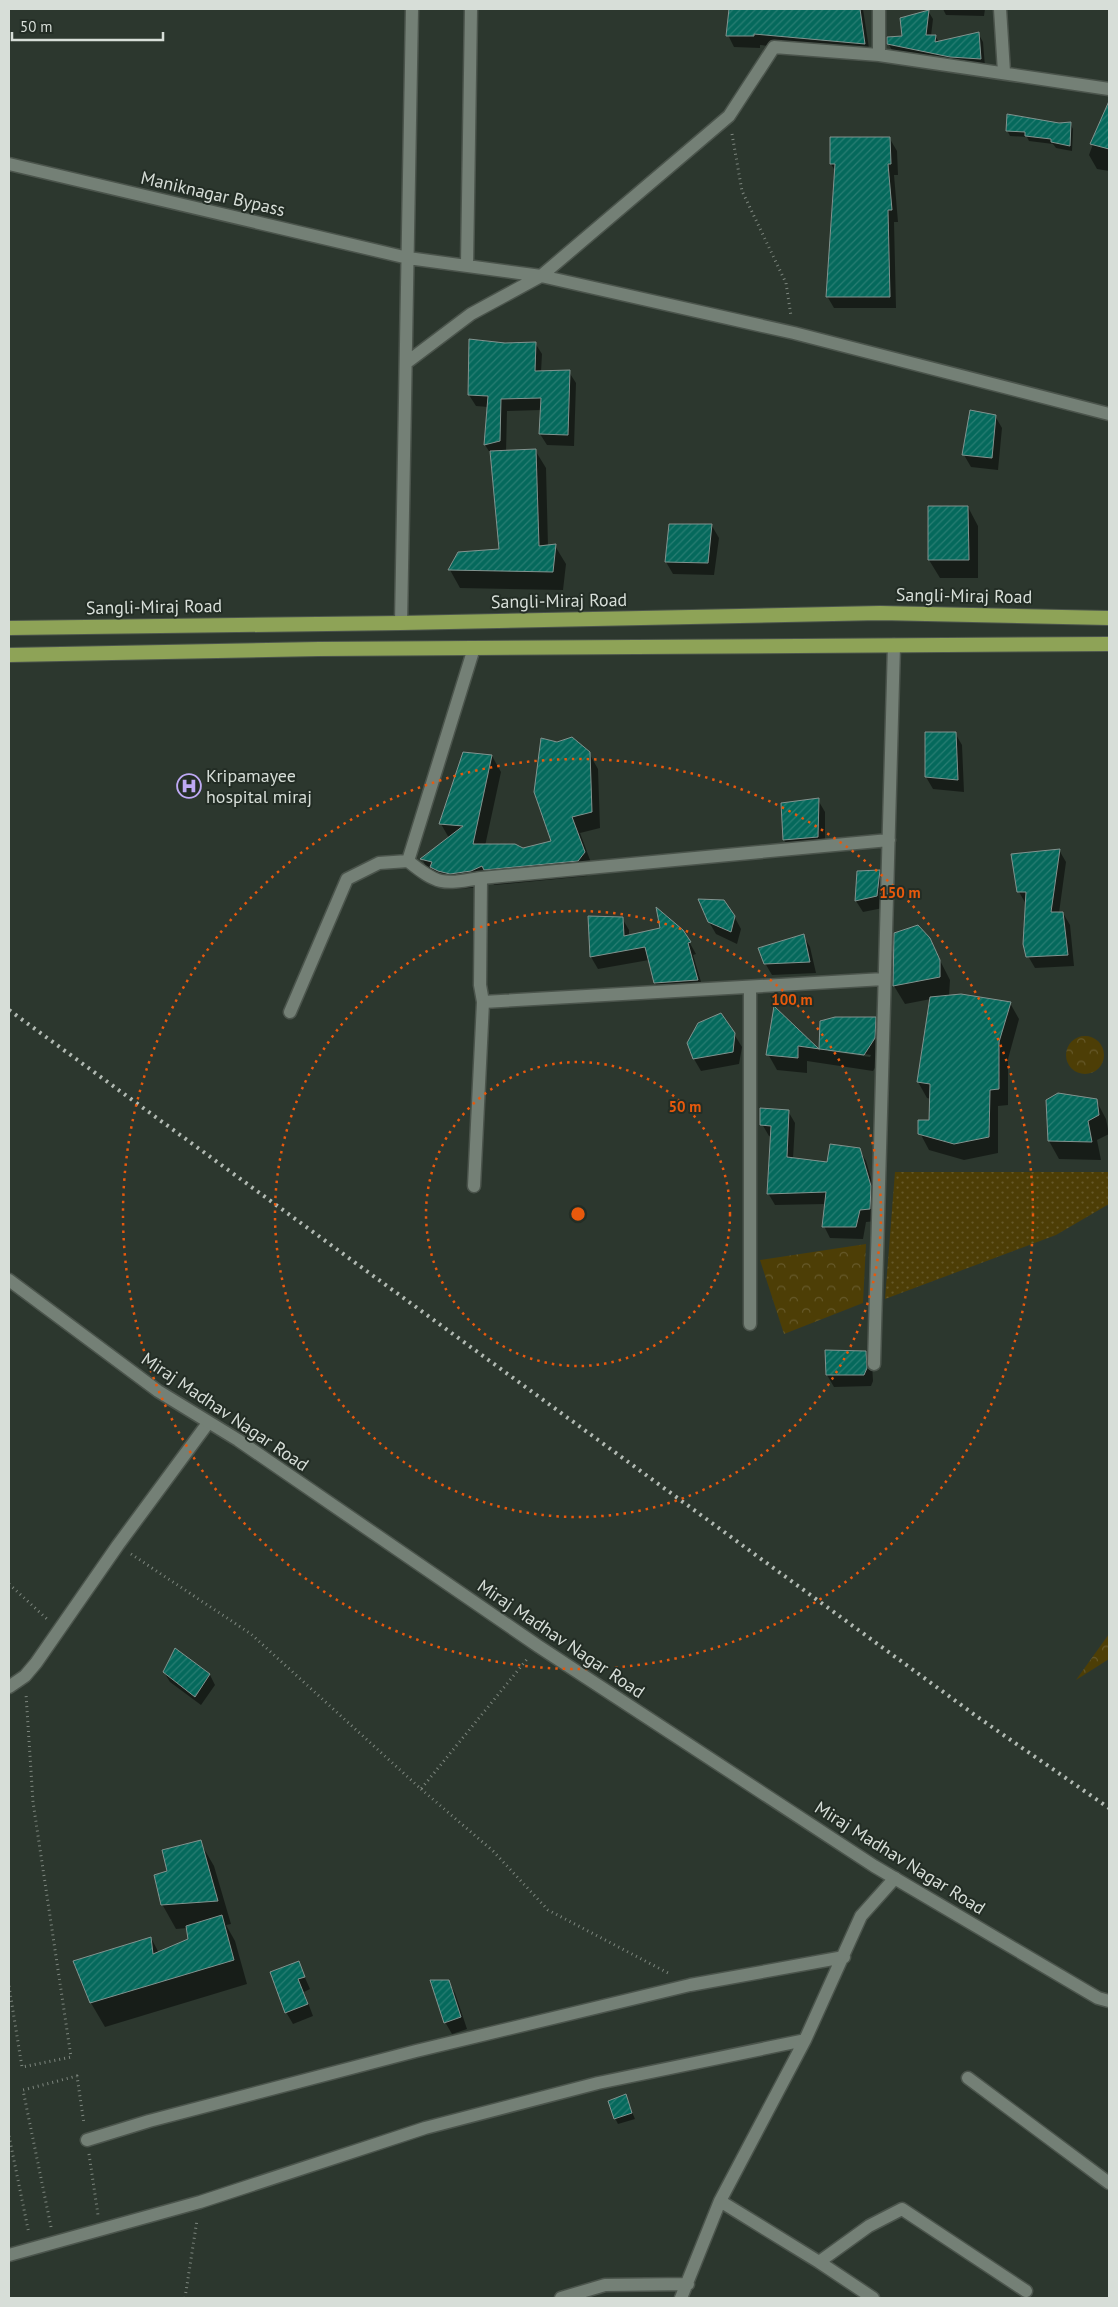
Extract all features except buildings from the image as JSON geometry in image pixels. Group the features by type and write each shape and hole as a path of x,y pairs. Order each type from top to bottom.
{"highway":[{"name":"Sangli-Miraj Road","path":"9,628 401,623 880,613 1109,618"},
{"path":"9,655 474,648 1109,644"}],"street":[{"path":"401,623 412,9"},
{"path":"471,9 467,265 541,276 794,333 1109,414"},
{"path":"879,9 879,55"},
{"path":"1000,9 1004,72"},
{"path":"406,364 471,314 541,276 729,116 774,47 879,55 1109,89"},
{"name":"Maniknagar Bypass","path":"9,164 408,258 467,265"},
{"path":"874,1364 894,645"},
{"path":"408,861 474,648"},
{"path":"290,1012 347,879 379,863 408,861 426,876 447,884 480,878 889,840"},
{"path":"474,1186 483,1002 480,986 480,878"},
{"path":"483,1002 884,979"},
{"path":"750,987 750,1324"},
{"name":"Miraj Madhav Nagar Road","path":"9,1280 158,1391 238,1440 538,1646 895,1878 1098,1998 1109,2001"},
{"path":"9,1688 25,1676 208,1423"},
{"path":"681,2298 720,2201 805,2040 861,1916 895,1878"},
{"path":"87,2140 148,2121 416,2051 690,1984 844,1957"},
{"path":"9,2255 200,2202 425,2128 598,2082 805,2040"},
{"path":"968,2078 1109,2183"},
{"path":"720,2201 819,2262 855,2293 873,2298"},
{"path":"819,2262 870,2226 902,2209 1026,2291"},
{"path":"561,2298 605,2285 688,2284"}],"path":[{"path":"729,116 742,191 786,283 794,333"},
{"path":"118,1545 251,1634 420,1789 492,1851 548,1910 690,1984"},
{"path":"9,1584 59,1630"},
{"path":"420,1789 538,1646"},
{"path":"9,1986 22,2066 71,2057 33,1802 25,1676"},
{"path":"54,2243 23,2090 77,2076 101,2230"},
{"path":"9,2136 32,2249"},
{"path":"185,2298 200,2202"}],"green space":[{"path":"1085,1036 1098,1042 1104,1055 1098,1068 1085,1074 1072,1068 1066,1055 1072,1042"},
{"path":"895,1172 1109,1172 1109,1204 1056,1235 885,1299"},
{"path":"866,1244 863,1303 784,1334 760,1260"},
{"path":"1109,1634 1109,1659 1076,1680"}],"railway":[{"path":"9,1010 979,1718 1109,1808"}],"place":[{"name":"Kripamayee hospital miraj","path":"189,786"}]}
